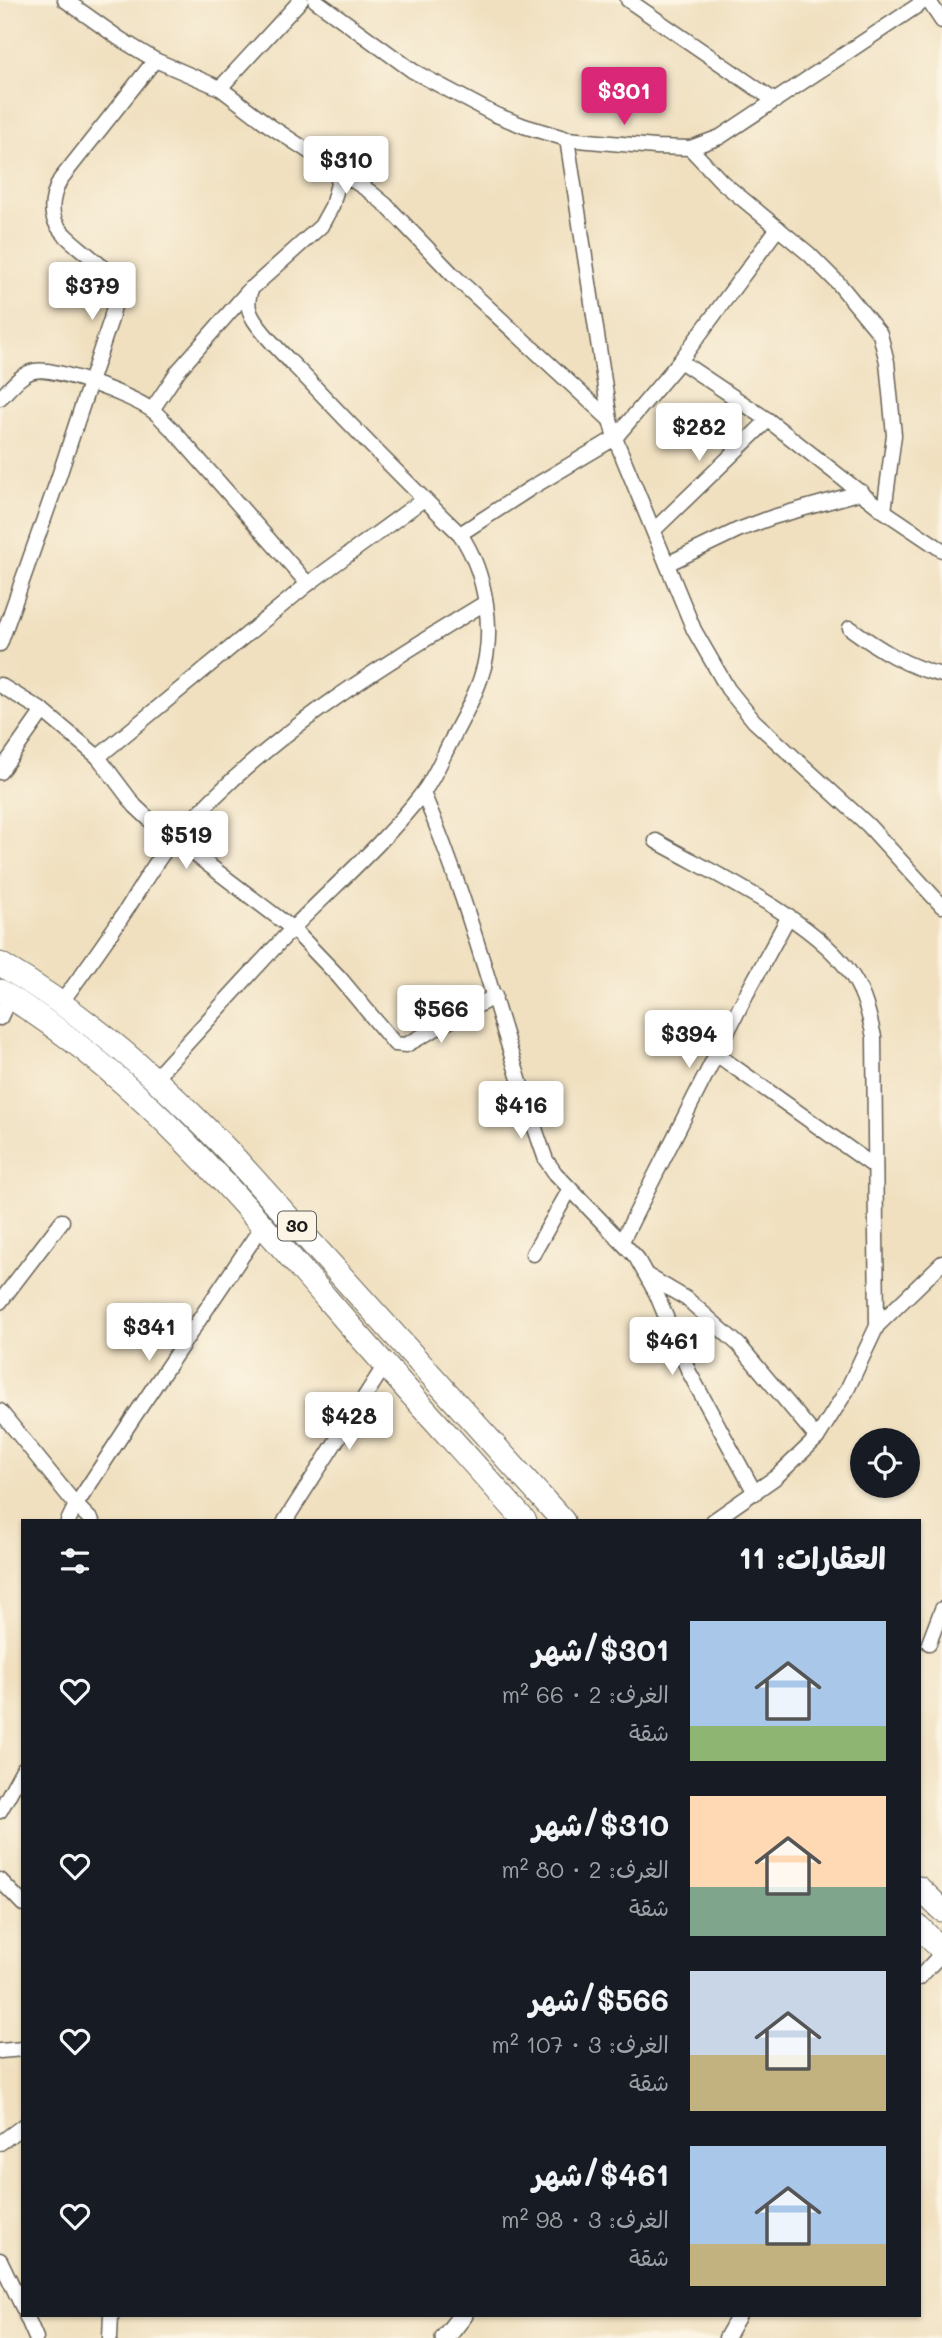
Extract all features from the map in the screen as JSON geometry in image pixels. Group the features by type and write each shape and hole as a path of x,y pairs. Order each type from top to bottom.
{"main road":[{"name":"30","path":"0,964 61,1003 155,1077 232,1155 561,1519"},
{"name":"30","path":"5,994 67,1037 127,1086 180,1137 263,1225 523,1519"},
{"path":"333,1306 352,1287"},
{"path":"352,1328 372,1309"},
{"path":"921,1929 942,1952"}],"street":[{"path":"65,0 155,60 220,88 270,126 386,205 454,276 610,419"},
{"path":"220,88 301,0"},
{"path":"315,0 386,53 433,82 494,114 567,139 690,148 720,137 927,0 942,21"},
{"path":"628,0 775,101"},
{"path":"0,644 90,383 116,295 110,275 65,235 51,214 51,203 60,180 155,60"},
{"path":"567,139 610,419 615,438 694,630 729,689 754,721 867,825 942,906"},
{"path":"690,148 722,182 809,254 839,284 880,334 885,346 894,435 884,511"},
{"path":"152,410 178,371 251,289 321,226 332,206 341,173"},
{"path":"460,534 615,438 680,361 778,228"},
{"path":"155,1077 423,793 482,675 488,631 485,603 467,544 460,534 370,447 253,319 248,300 251,289"},
{"path":"680,361 768,420 884,511 942,550"},
{"path":"0,398 21,378 31,372 45,370 90,383 152,410 173,430 308,584"},
{"path":"654,530 768,420"},
{"path":"667,564 737,530 862,492"},
{"path":"99,757 308,584 424,499"},
{"path":"61,1003 173,840 261,754 300,722 388,662 485,603"},
{"path":"850,628 882,651 929,672 942,674"},
{"path":"0,685 43,710 99,757 135,806 173,840 293,929 339,977 398,1046 406,1045 495,996"},
{"path":"0,772 43,710"},
{"path":"423,793 472,921 546,1160 570,1189 622,1241 647,1276 689,1372 755,1493"},
{"path":"656,841 789,916 838,958 853,976 867,1005 874,1037 877,1326"},
{"path":"622,1241 789,916"},
{"path":"0,1018 5,994"},
{"path":"716,1054 876,1167"},
{"path":"533,1254 570,1189"},
{"path":"0,1302 62,1221"},
{"path":"69,1519 263,1225"},
{"path":"716,1519 755,1493 796,1460 817,1438 847,1390 877,1326 942,1263"},
{"path":"647,1276 687,1299 739,1346 817,1438"},
{"path":"286,1519 385,1365"},
{"path":"0,1411 90,1519"},
{"path":"929,1643 942,1609"},
{"path":"0,1811 21,1773"},
{"path":"0,1880 21,1902"},
{"path":"921,1976 942,1952"},
{"path":"0,2051 21,2049"},
{"path":"0,2143 21,2127"},
{"path":"0,2260 21,2304"},
{"path":"27,2317 36,2338"},
{"path":"110,2338 111,2317"},
{"path":"449,2337 462,2317"},
{"path":"726,2338 738,2317"}]}
